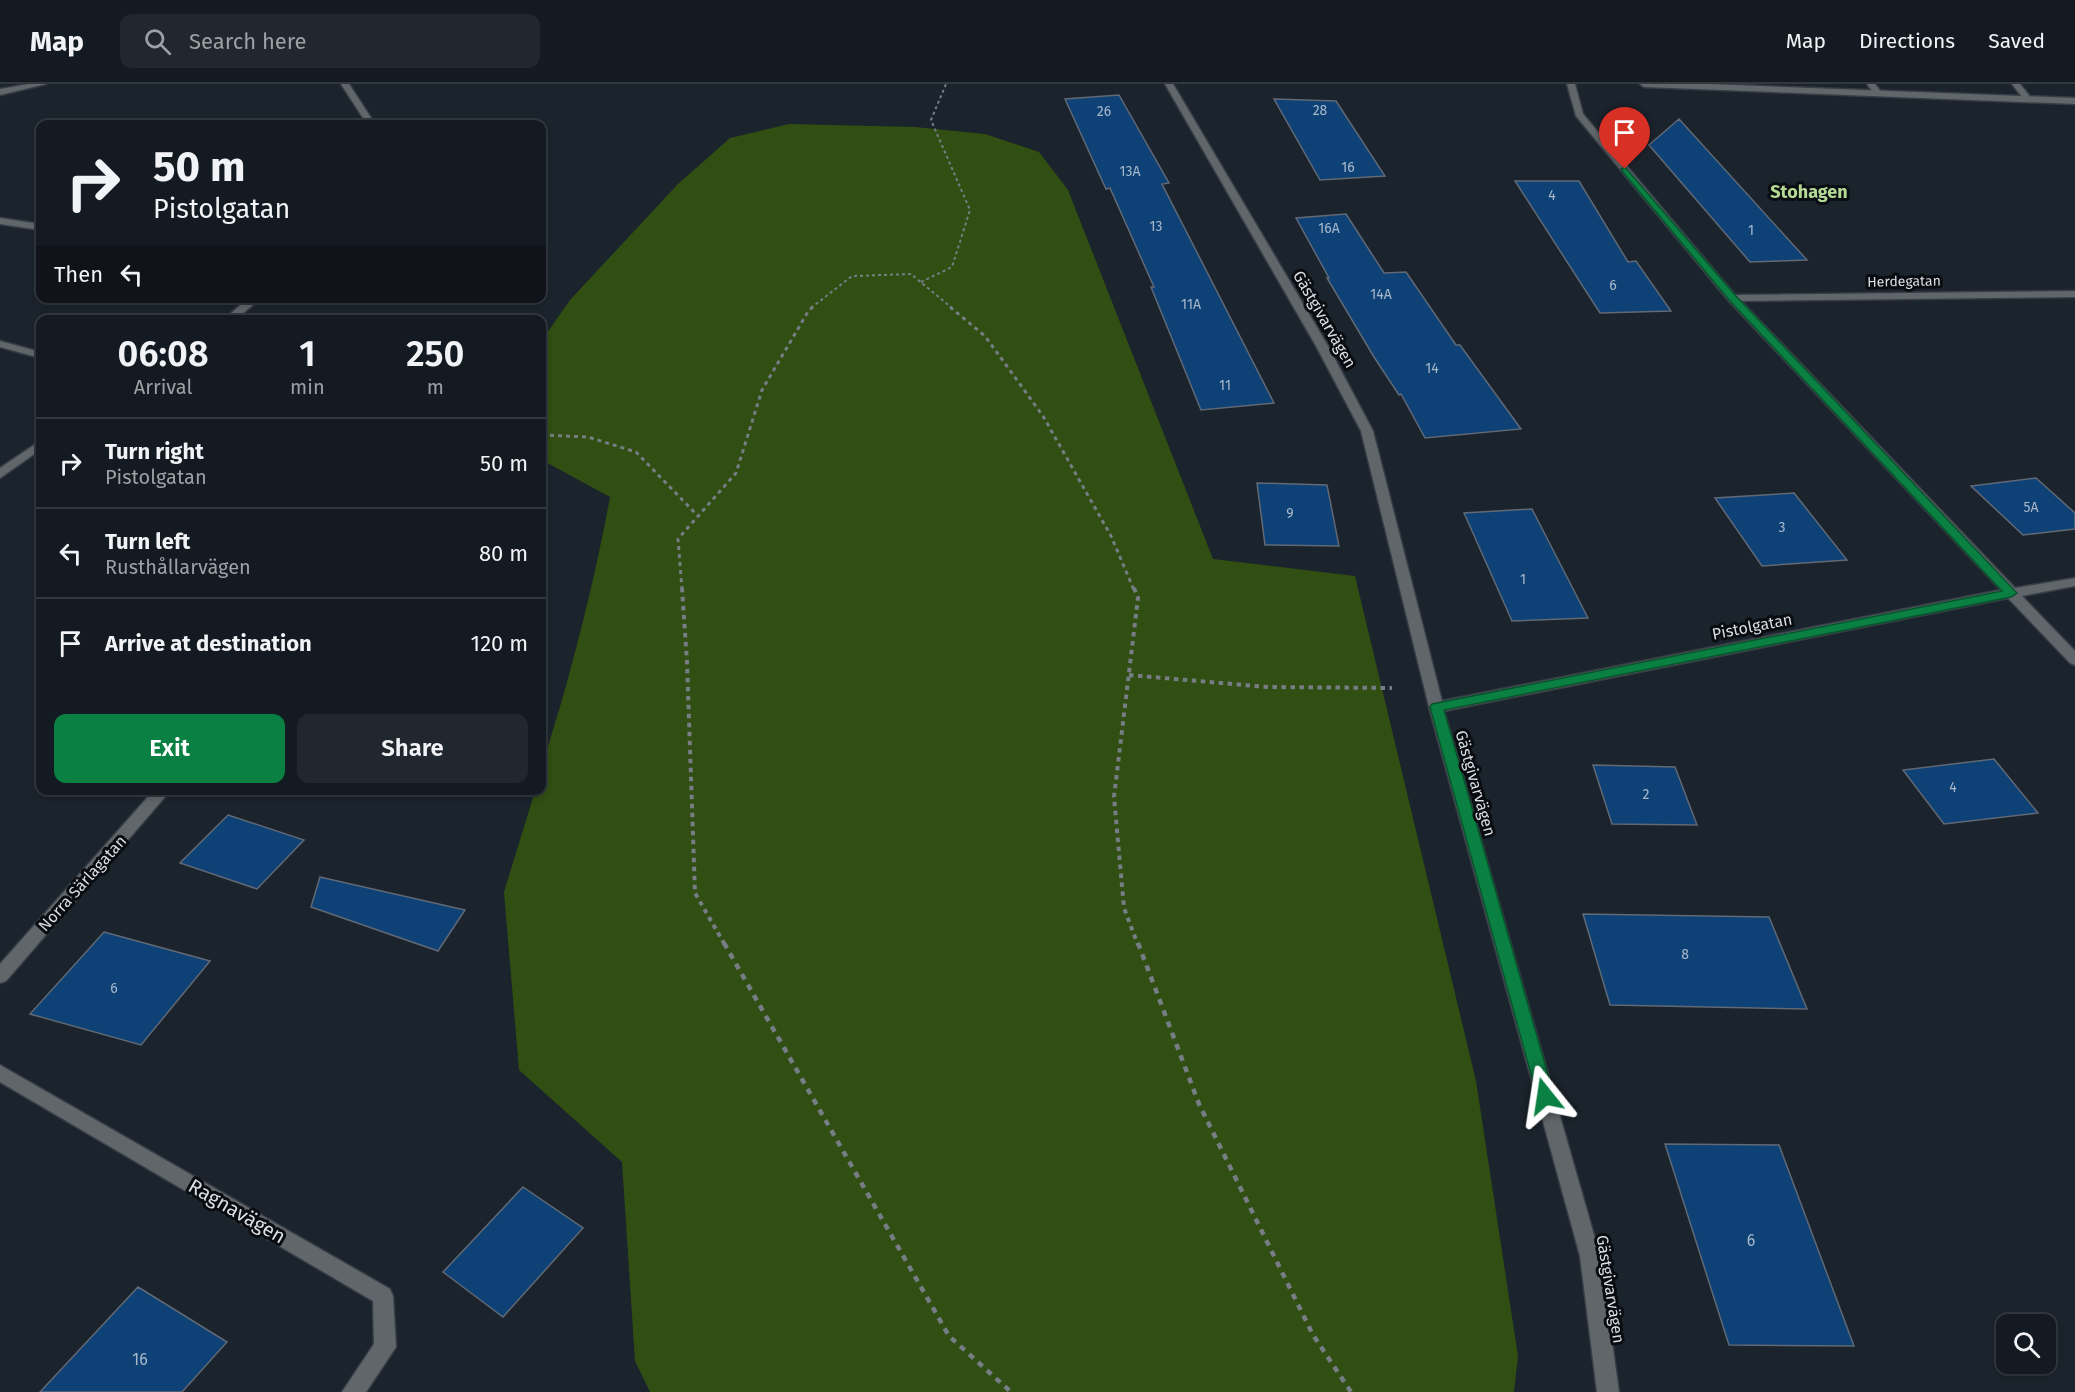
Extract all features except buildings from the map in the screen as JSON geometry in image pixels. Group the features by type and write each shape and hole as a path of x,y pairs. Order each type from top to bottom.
{"street":[{"path":"0,92 42,84"},
{"path":"345,84 368,120"},
{"name":"Gästgivarvägen","path":"1169,84 1322,346 1367,431 1436,707 1590,1256 1608,1392"},
{"path":"1571,84 1579,114 1732,298 2075,660"},
{"path":"1644,84 2075,101"},
{"path":"1871,84 1878,93"},
{"path":"2016,84 2028,99"},
{"path":"0,221 36,226"},
{"name":"Herdegatan","path":"1732,298 2075,294"},
{"path":"234,315 250,303"},
{"path":"0,344 36,354"},
{"path":"0,474 36,448"},
{"name":"Pistolgatan","path":"1436,707 2075,582"},
{"name":"Norra Särlagatan","path":"0,976 160,795"},
{"name":"Ragnavägen","path":"0,1073 383,1296 385,1347 353,1392"}],"path":[{"path":"921,282 952,267 970,210 931,120 946,84"},
{"path":"1011,1392 949,1336 695,893 687,662 678,539 736,473 762,390 809,310 852,276 911,274 985,336 1042,416 1111,536 1138,598 1114,797 1124,908 1198,1104 1313,1335 1350,1392"},
{"path":"546,435 588,437 636,452 698,516"},
{"path":"1129,675 1267,687 1399,688"}],"green space":[{"path":"789,124 915,127 985,134 1039,152 1068,190 1213,559 1355,576 1476,1081 1518,1356 1514,1392 650,1392 635,1361 622,1162 519,1070 504,892 534,795 546,795 547,753 583,620 610,497 546,462 546,334 570,300 677,185 730,138"}],"district":[{"name":"Stohagen","path":"1809,192"}],"route":[{"path":"1545,1096 1436,707 2011,593 1732,298 1625,169"}]}
